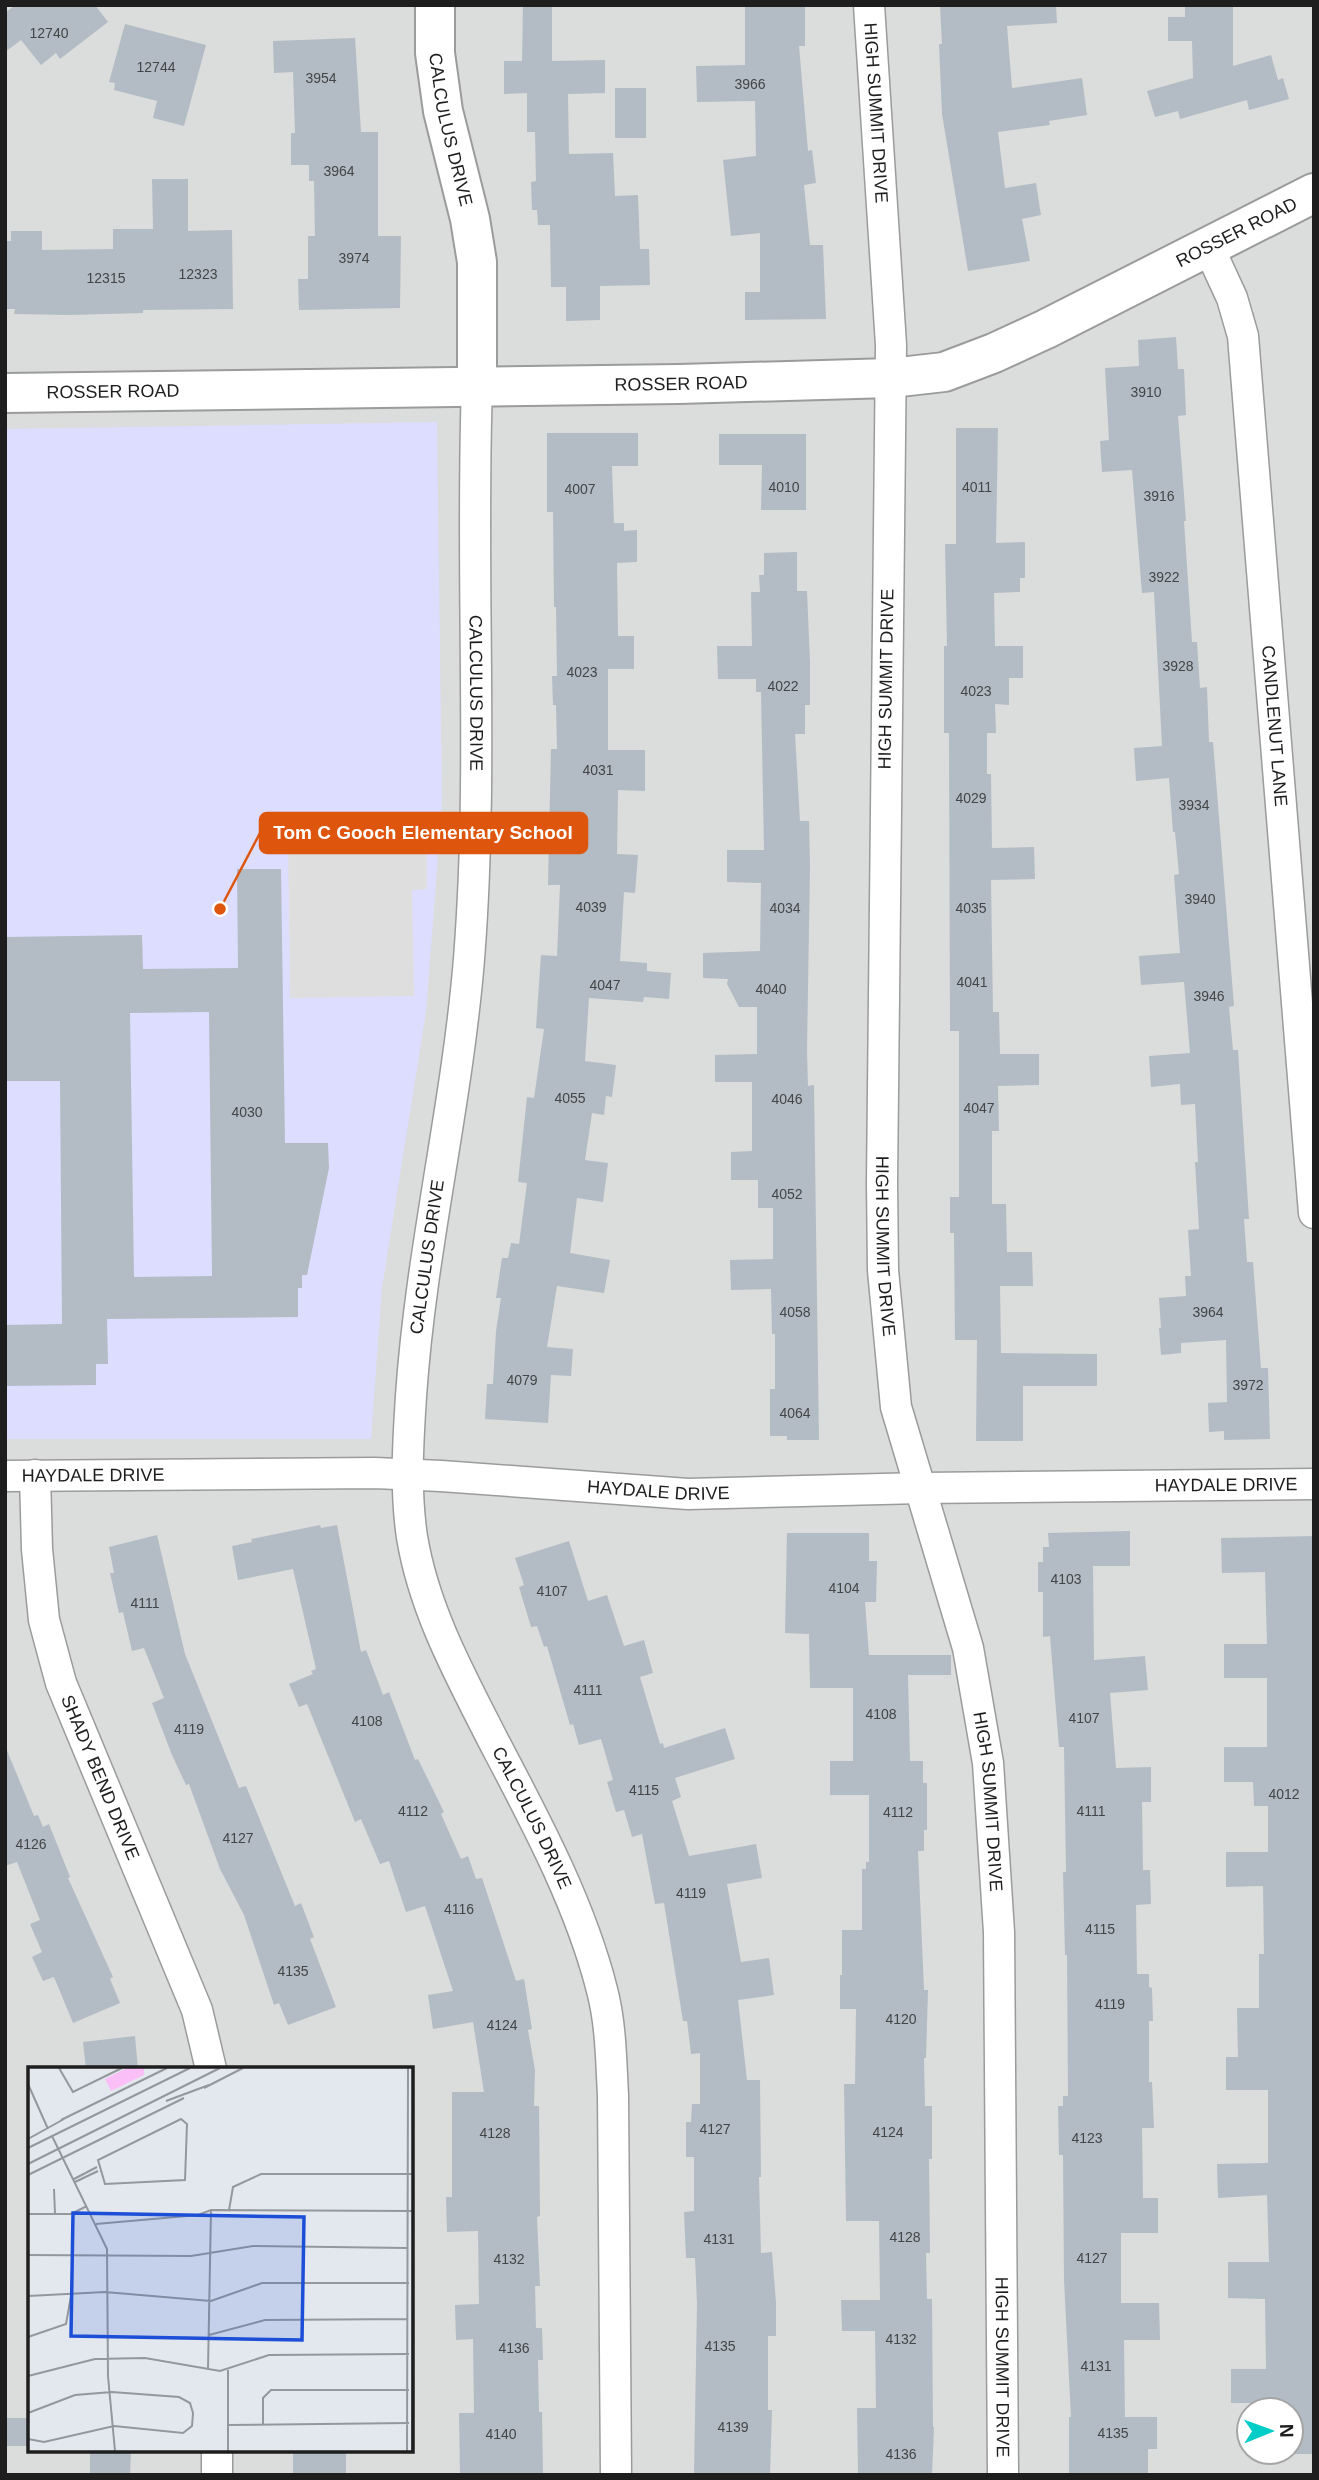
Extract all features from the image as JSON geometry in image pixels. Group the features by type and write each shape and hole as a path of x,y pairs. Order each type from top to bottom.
{"street":[{"name":"CALCULUS DRIVE","path":"435,5 435,53 443,111 470,219 477,262 474,872 469,951 452,1092 415,1343 408,1500 413,1540 426,1591 449,1655 524,1800 580,1920 603,1993 610,2037 613,2095 616,2475"},
{"name":"HIGH SUMMIT DRIVE","path":"869,5 890,307 891,378 887,537 883,1270 897,1407 968,1648 989,1763 999,1931 1003,2475"},
{"name":"ROSSER ROAD","path":"5,393 891,378 944,372 994,353 1314,193"},
{"name":"CANDLENUT LANE","path":"1209,246 1232,299 1243,336 1314,1213"},
{"name":"SHADY BEND DRIVE","path":"35,1475 37,1549 44,1620 61,1683 197,2010 211,2067"},
{"name":"HAYDALE DRIVE","path":"5,1476 408,1475 688,1494 922,1488 1314,1484"},
{"path":"217,2452 217,2475"}],"shaded area":[{"path":"5,5 1314,5 1314,2475 5,2475"},
{"path":"437,422 442,805 426,1012 382,1288 371,1439 5,1439 5,429"},
{"path":"427,834 427,889 412,890 414,996 290,998 288,836"}],"building":[{"path":"15,5 95,5 108,22 60,59 56,53 41,65 21,40 5,52 5,13"},
{"path":"523,5 552,5 552,61 605,60 605,93 568,94 569,154 613,153 615,196 638,195 640,249 649,249 650,285 600,286 600,320 566,321 566,287 551,287 550,225 538,225 537,210 532,210 531,182 536,181 535,132 527,132 527,93 504,94 504,61 522,61"},
{"path":"745,5 805,5 805,46 799,46 808,151 812,150 816,183 804,185 810,245 823,245 826,319 745,320 745,292 760,292 760,233 731,236 723,160 756,156 755,101 697,102 696,66 745,65"},
{"path":"940,5 1056,5 1057,23 1007,26 1012,88 1082,78 1087,115 1049,121 1050,125 998,132 1005,188 1036,183 1041,215 1022,219 1030,261 968,271 942,114"},
{"path":"1185,5 1233,5 1233,66 1271,55 1278,80 1283,78 1289,99 1249,110 1247,100 1180,119 1178,111 1155,117 1147,91 1193,78 1192,41 1168,41 1168,17 1185,17"},
{"path":"125,24 206,45 184,126 153,118 157,101 114,90 115,83 109,82"},
{"path":"355,38 361,132 378,132 378,236 401,236 400,308 299,310 298,279 308,279 308,236 315,236 314,181 309,181 309,165 291,165 291,133 295,133 293,72 274,73 273,41"},
{"path":"615,88 646,88 646,138 615,138"},
{"path":"152,179 188,179 188,231 232,230 233,309 143,310 143,313 69,315 14,314 15,309 5,309 5,241 11,241 11,231 42,231 42,250 113,249 113,229 153,229"},
{"path":"1176,337 1178,369 1184,369 1186,415 1178,416 1192,642 1197,642 1200,688 1207,687 1209,742 1213,742 1234,1006 1229,1007 1233,1050 1238,1050 1249,1219 1244,1219 1247,1262 1253,1262 1261,1368 1268,1368 1270,1439 1224,1440 1224,1431 1209,1432 1208,1403 1227,1402 1226,1340 1181,1343 1181,1353 1161,1355 1159,1298 1186,1296 1185,1276 1191,1276 1188,1230 1199,1229 1195,1104 1181,1105 1180,1084 1151,1087 1149,1056 1190,1053 1184,982 1141,985 1139,956 1180,953 1174,875 1179,874 1169,778 1136,781 1134,748 1162,746 1154,592 1142,593 1132,470 1102,472 1100,441 1109,440 1105,368 1139,366 1138,340"},
{"path":"956,428 998,428 996,543 1025,542 1025,578 1020,578 1020,592 994,593 995,646 1023,646 1023,678 1009,678 1009,705 995,704 996,733 987,733 987,774 991,774 992,848 1034,847 1035,879 991,880 993,1012 999,1012 1000,1054 1039,1054 1039,1085 998,1086 999,1131 992,1131 992,1204 1006,1204 1007,1252 1032,1252 1033,1286 1000,1286 1001,1353 1097,1354 1097,1386 1023,1386 1023,1441 976,1441 977,1340 955,1340 954,1233 950,1233 950,1197 959,1197 959,1031 950,1031 949,733 944,733 944,646 947,646 945,544 956,544"},
{"path":"547,433 638,433 638,466 612,466 614,523 624,523 624,531 637,530 637,562 617,563 618,636 634,636 634,669 608,669 608,750 645,750 645,791 618,790 617,854 638,855 635,893 624,892 620,961 647,963 647,971 671,973 669,999 644,997 643,1002 589,998 585,1061 616,1065 612,1097 606,1096 604,1115 592,1113 585,1160 608,1163 603,1202 577,1198 570,1253 610,1260 604,1293 557,1286 547,1347 573,1349 571,1376 551,1375 548,1423 485,1419 487,1384 493,1384 501,1298 496,1298 502,1258 508,1258 511,1243 519,1244 527,1183 518,1182 527,1097 534,1098 544,1029 536,1028 541,955 557,956 560,885 548,885 551,749 557,749 552,676 557,676 553,512 547,512"},
{"path":"719,434 806,434 806,510 761,510 762,465 719,465"},
{"path":"797,552 797,591 807,591 810,662 810,705 805,705 805,734 795,734 800,821 809,821 807,1051 808,1086 814,1085 819,1440 787,1440 787,1436 770,1436 770,1389 775,1389 775,1334 772,1334 771,1289 731,1290 730,1260 773,1259 773,1208 758,1208 758,1180 731,1180 731,1152 752,1151 752,1082 715,1082 715,1055 757,1054 757,1007 739,1007 727,984 728,979 703,978 703,953 760,951 761,883 727,882 727,850 764,850 761,692 756,692 756,679 718,679 717,646 752,646 751,592 760,592 759,575 764,575 764,553"},
{"path":"237,869 281,869 285,1143 328,1143 329,1168 307,1275 302,1275 302,1288 298,1288 298,1317 107,1319 108,1364 96,1364 96,1385 5,1386 5,1325 62,1324 60,1081 5,1081 5,937 142,935 143,969 238,968","holes":["209,1012 212,1276 134,1277 130,1013"]},
{"path":"320,1525 321,1528 337,1525 361,1652 366,1650 383,1695 389,1692 415,1760 418,1759 444,1812 441,1814 461,1859 468,1856 476,1879 482,1878 516,1981 524,1979 532,2029 528,2030 535,2070 534,2106 539,2106 540,2216 537,2217 540,2286 535,2286 536,2328 542,2328 543,2360 538,2360 543,2475 460,2475 459,2413 474,2413 473,2339 456,2340 455,2305 479,2304 478,2231 447,2232 446,2197 452,2197 452,2092 484,2092 473,2022 433,2029 428,1995 453,1991 425,1906 406,1912 389,1861 380,1864 361,1819 355,1822 307,1704 299,1707 289,1684 313,1674 311,1671 316,1669 293,1569 238,1580 232,1546 252,1542 251,1539"},
{"path":"1130,1531 1130,1566 1093,1566 1094,1660 1145,1656 1148,1690 1110,1693 1116,1768 1151,1767 1151,1802 1142,1802 1143,1870 1150,1870 1151,1904 1136,1905 1137,1974 1149,1974 1149,1987 1152,1988 1149,2082 1152,2082 1154,2128 1142,2128 1143,2198 1158,2198 1158,2233 1121,2233 1121,2303 1159,2303 1160,2340 1124,2340 1125,2417 1157,2417 1157,2449 1148,2449 1148,2475 1069,2475 1071,2417 1064,2280 1063,2155 1059,2155 1058,2106 1063,2106 1063,2096 1068,2096 1067,1955 1063,1872 1066,1872 1064,1747 1059,1747 1050,1636 1043,1637 1043,1592 1038,1592 1038,1562 1043,1562 1043,1547 1049,1547 1048,1533"},
{"path":"787,1533 869,1533 869,1561 877,1561 876,1602 865,1602 869,1655 951,1655 951,1675 908,1675 910,1761 923,1761 923,1783 927,1783 927,1830 924,1830 924,1851 918,1851 924,1990 928,1990 924,2058 925,2106 932,2106 932,2159 929,2159 930,2253 926,2253 927,2299 932,2299 932,2475 858,2475 857,2408 876,2408 875,2331 842,2331 841,2300 880,2300 879,2221 846,2221 844,2084 855,2084 856,2009 840,2009 840,1975 842,1930 862,1930 862,1869 866,1869 866,1862 869,1862 869,1795 830,1795 830,1761 853,1761 853,1688 810,1688 809,1634 785,1633"},
{"path":"157,1535 185,1654 239,1788 246,1786 295,1906 301,1903 314,1937 310,1939 336,2007 288,2025 279,2003 274,2005 244,1915 220,1869 189,1784 186,1785 172,1755 152,1703 164,1698 144,1648 132,1651 123,1612 119,1613 110,1573 114,1573 109,1547"},
{"path":"1313,1536 1314,2454 1305,2454 1305,2396 1235,2396 1235,2403 1231,2403 1231,2369 1266,2369 1265,2299 1228,2298 1228,2262 1269,2262 1267,2195 1218,2198 1217,2164 1268,2163 1268,2090 1226,2090 1226,2057 1238,2057 1237,2008 1259,2008 1259,1954 1264,1954 1263,1886 1226,1887 1226,1852 1268,1852 1268,1806 1254,1806 1253,1782 1224,1782 1224,1747 1267,1747 1267,1678 1224,1678 1224,1644 1267,1644 1265,1572 1222,1573 1221,1538"},
{"path":"569,1541 588,1601 607,1595 624,1646 644,1640 653,1673 640,1677 660,1744 663,1743 664,1748 725,1728 735,1759 675,1778 681,1797 672,1801 689,1856 756,1844 762,1878 727,1884 741,1962 769,1958 774,1995 738,2000 747,2080 760,2080 761,2253 772,2252 776,2303 776,2336 768,2336 768,2410 772,2410 770,2475 694,2475 697,2303 695,2258 686,2258 684,2212 694,2211 694,2157 686,2157 686,2122 691,2122 692,2104 700,2104 700,2053 691,2054 664,1903 655,1904 642,1834 632,1837 624,1810 616,1812 607,1782 613,1780 601,1739 579,1745 573,1724 570,1725 547,1646 544,1647 537,1626 531,1627 519,1587 524,1585 515,1558"},
{"path":"6,1748 34,1816 38,1815 43,1827 49,1824 70,1877 68,1878 113,1977 110,1979 120,2003 73,2023 54,1977 43,1981 32,1957 42,1952 30,1924 40,1920 17,1862 5,1866"},
{"path":"135,2036 138,2067 86,2067 83,2042"},
{"path":"5,2418 28,2418 28,2446 5,2446"},
{"path":"90,2452 131,2452 130,2475 90,2475"},
{"path":"293,2452 346,2452 346,2475 293,2475"}],"place":[{"name":"Tom C Gooch Elementary School","path":"220,909"}]}
